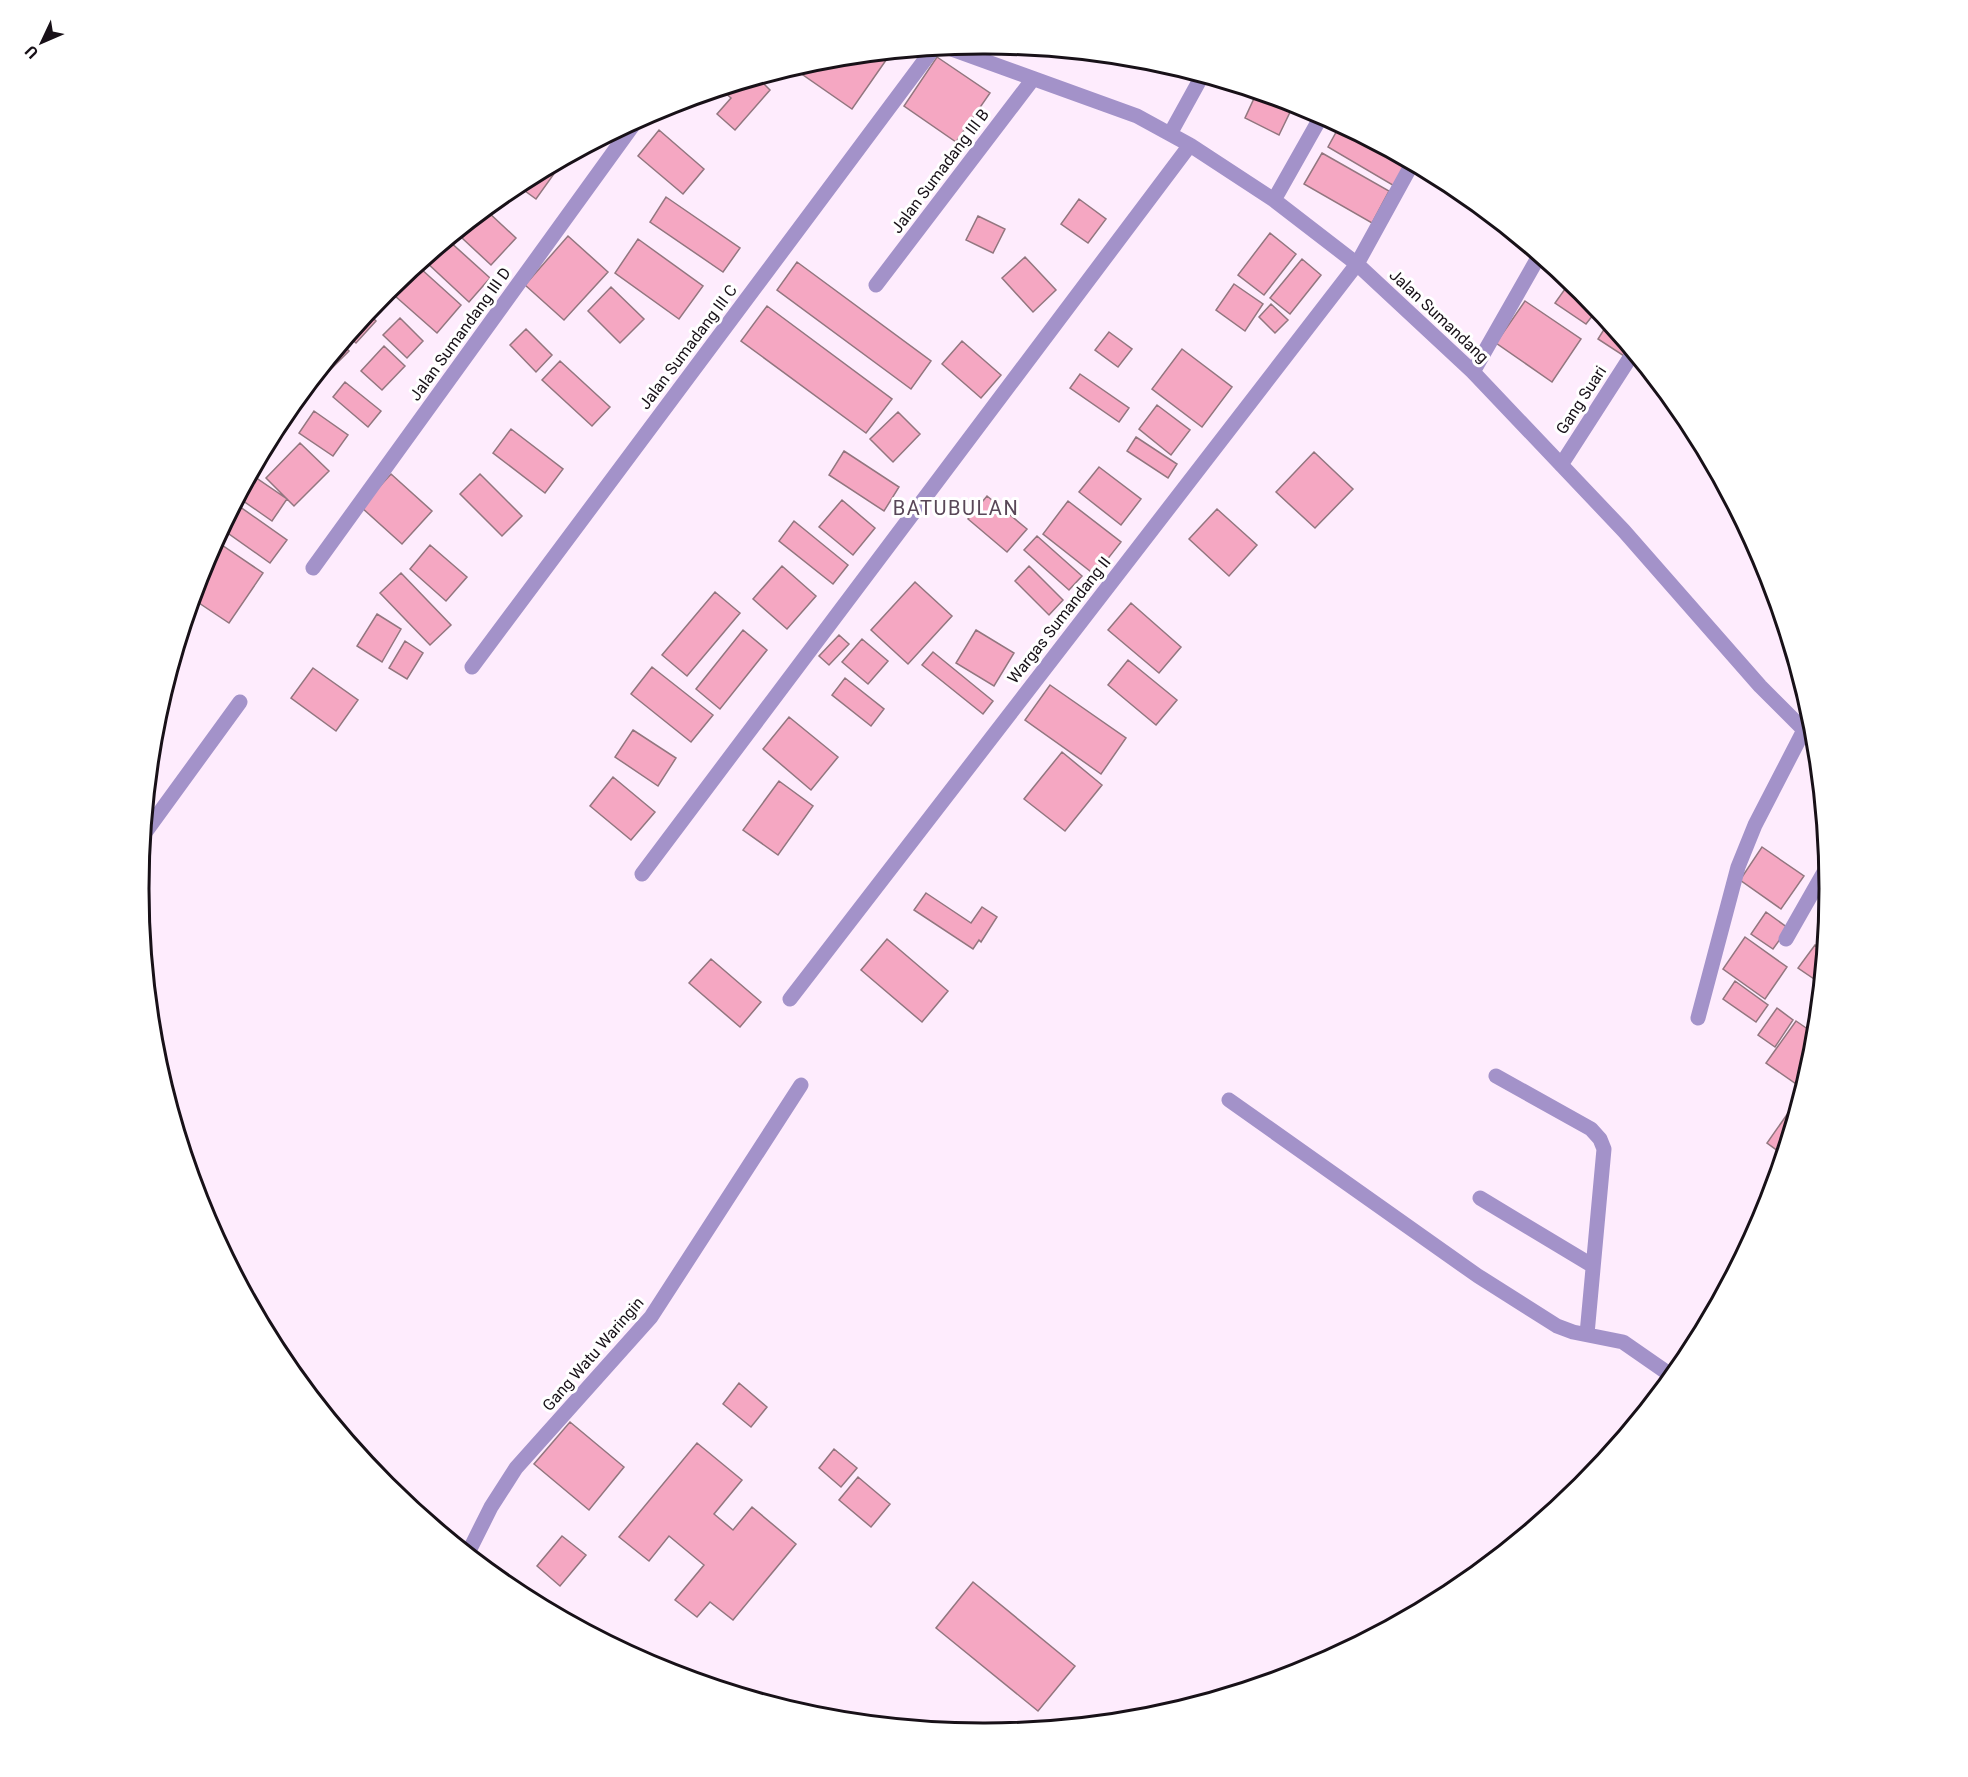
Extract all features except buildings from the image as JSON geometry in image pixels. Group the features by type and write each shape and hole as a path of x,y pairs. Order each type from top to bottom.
{"street":[{"name":"Jalan Sumandang","path":"967,55 1137,116 1190,145 1274,200 1357,264 1473,372 1624,531 1760,686 1802,727"},
{"name":"Jalan Sumadang III C","path":"472,668 927,56"},
{"name":"Jalan Sumadang III B","path":"876,285 1033,79"},
{"path":"1170,134 1199,82"},
{"path":"1274,200 1317,124"},
{"name":"Jalan Sumandang III D","path":"313,568 626,135"},
{"path":"642,874 1190,145"},
{"name":"Wargas Sumandang II","path":"790,999 1357,264 1408,171"},
{"path":"1473,372 1535,262"},
{"name":"Gang Suari","path":"1561,465 1629,359"},
{"path":"152,823 240,702"},
{"path":"1698,1018 1738,867 1755,825 1805,741"},
{"path":"1786,939 1819,881"},
{"path":"1496,1076 1591,1130 1600,1138 1604,1149 1587,1334"},
{"name":"Gang Watu Waringin","path":"471,1547 491,1507 516,1468 651,1317 801,1085"},
{"path":"1229,1100 1478,1276 1557,1326 1573,1332 1623,1342 1665,1371"},
{"path":"1480,1198 1593,1266"}],"district":[{"name":"BATUBULAN","path":"956,508"}]}
